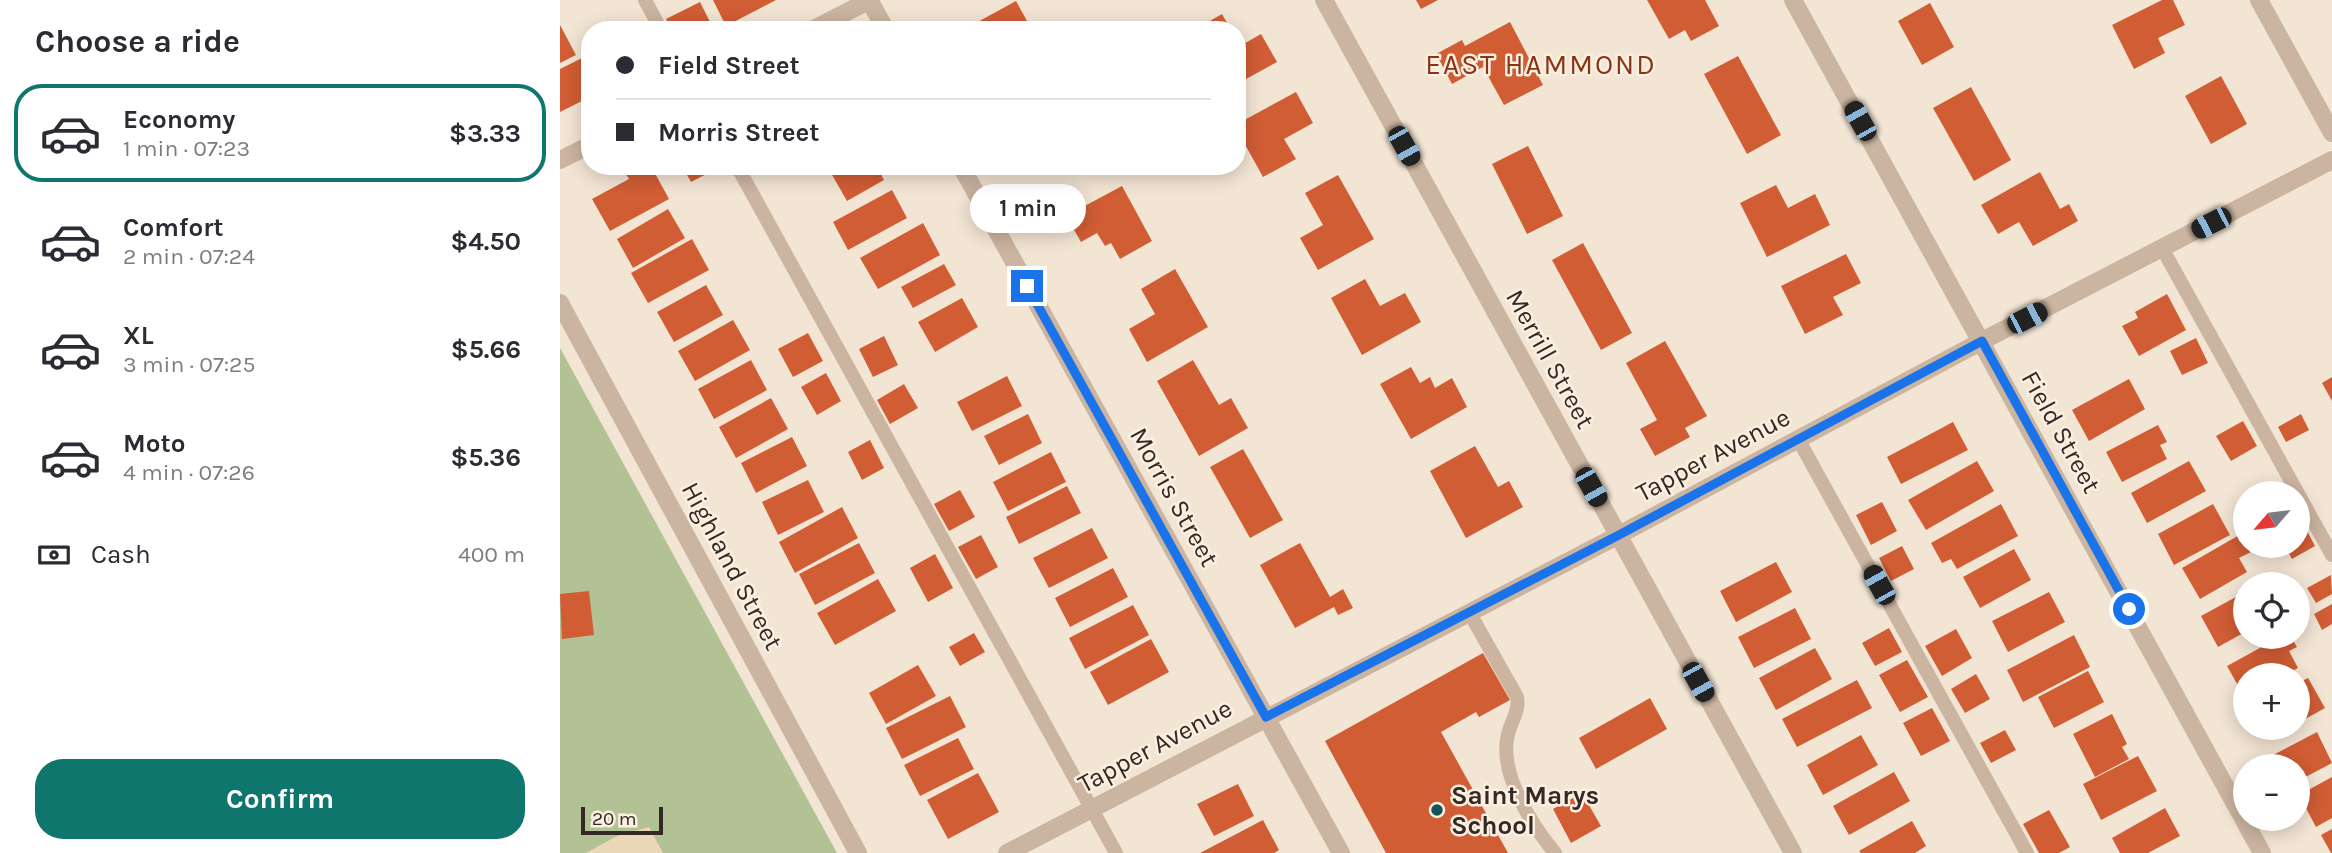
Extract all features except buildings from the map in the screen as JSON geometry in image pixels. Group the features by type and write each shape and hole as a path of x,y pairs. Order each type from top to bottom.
{"street":[{"path":"829,21 870,0 881,21"},
{"name":"Merrill Street","path":"1324,0 1793,853"},
{"name":"Field Street","path":"1793,0 2262,853"},
{"path":"2259,0 2332,133"},
{"path":"560,160 581,150"},
{"name":"Tapper Avenue","path":"1007,853 2332,160"},
{"name":"Morris Street","path":"966,175 1340,853"},
{"name":"Highland Street","path":"560,303 858,853"}],"lane":[{"path":"645,0 656,21"},
{"path":"742,175 1116,853"},
{"path":"2162,248 2332,555"},
{"path":"1798,439 2027,853"},
{"path":"1468,612 1517,697 1518,706 1507,738 1508,768 1538,832 1555,853"}],"green space":[{"path":"560,348 837,853 560,853"}],"shaded area":[{"path":"649,827 663,853 586,853 617,836"}],"place":[{"name":"Saint Marys School","path":"1437,810"}],"district":[{"name":"EAST HAMMOND","path":"1541,64"}],"route":[{"path":"1027,286 1266,717 1617,536 1982,341 2129,609"}]}
